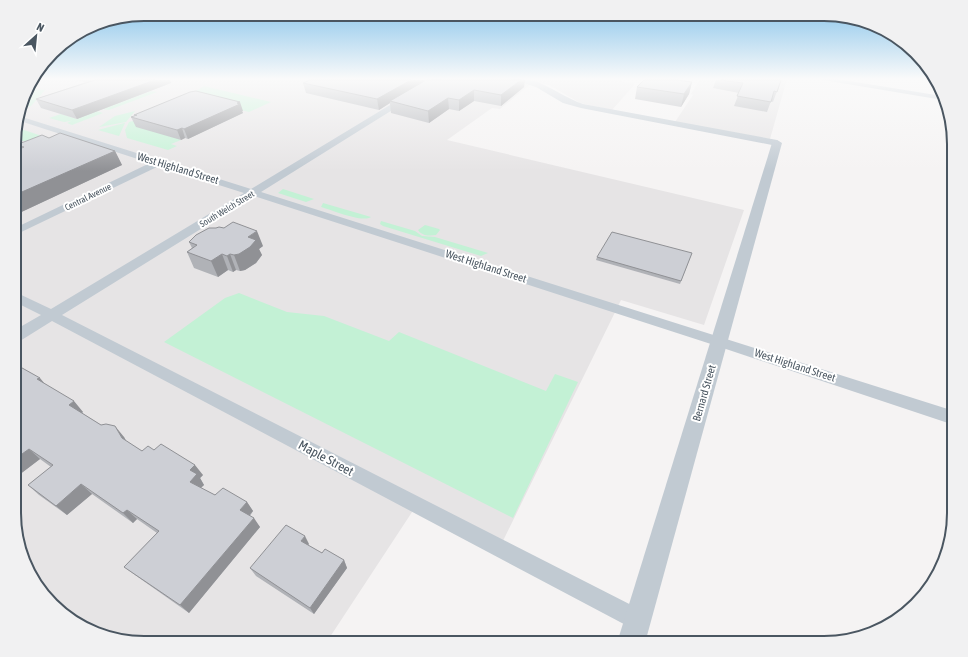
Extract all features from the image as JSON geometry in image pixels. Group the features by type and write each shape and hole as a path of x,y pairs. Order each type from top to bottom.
{"street":[{"name":"South Welch Street","path":"21,333 390,110"},
{"path":"600,110 777,143"},
{"name":"West Highland Street","path":"24,120 255,192 947,416"},
{"path":"53,140 69,134"},
{"name":"Bernard Street","path":"634,632 777,143"},
{"name":"Central Avenue","path":"21,229 160,162"},
{"name":"Maple Street","path":"21,299 416,506 634,632"}],"shaded area":[{"path":"26,110 490,110 447,140 744,210 704,325 621,300 499,549 416,506 331,636 128,635 112,632 82,620 69,611 46,588 30,560 23,537 21,521 21,144 22,128"},
{"path":"683,110 778,110 770,139 675,122"}],"green space":[{"path":"239,110 254,110 249,112"},
{"path":"97,111 103,113 72,125 67,123 71,121 64,122 49,118 61,114 77,119"},
{"path":"135,111 126,122 99,127 115,116"},
{"path":"140,119 181,140 171,144 177,146 168,150 127,138 125,130 129,122"},
{"path":"124,123 119,136 98,130"},
{"path":"22,129 42,136 32,142 21,141"},
{"path":"283,189 314,199 306,202 278,193"},
{"path":"323,203 371,217 361,218 347,215 321,207"},
{"path":"381,221 415,231 422,236 435,237 488,253 481,256 383,226 380,224"},
{"path":"425,225 440,230 436,235 424,234 418,230"},
{"path":"239,293 287,312 324,316 389,341 399,332 546,391 555,374 578,382 513,518 164,342 225,298"}],"building":[{"path":"147,110 227,110 184,129 182,128 177,130 131,117 137,115 134,115"},
{"path":"60,133 115,151 21,192 21,148 24,147 21,146 21,143 42,135 49,138"},
{"path":"233,222 257,231 248,237 256,240 250,247 239,254 230,254 227,256 222,254 211,261 187,252 197,245 189,242 196,235 209,228 224,228"},
{"path":"612,232 692,253 681,281 597,257"},
{"path":"21,367 40,378 37,379 74,401 69,405 101,425 106,424 115,426 122,438 142,451 148,446 154,450 161,444 195,465 190,470 197,474 190,482 215,495 223,488 247,502 240,510 254,518 180,605 124,567 159,531 127,510 123,513 81,484 56,506 28,485 53,465 29,449 21,455"},
{"path":"286,525 305,536 301,541 322,553 325,549 344,560 310,608 250,568"}]}
